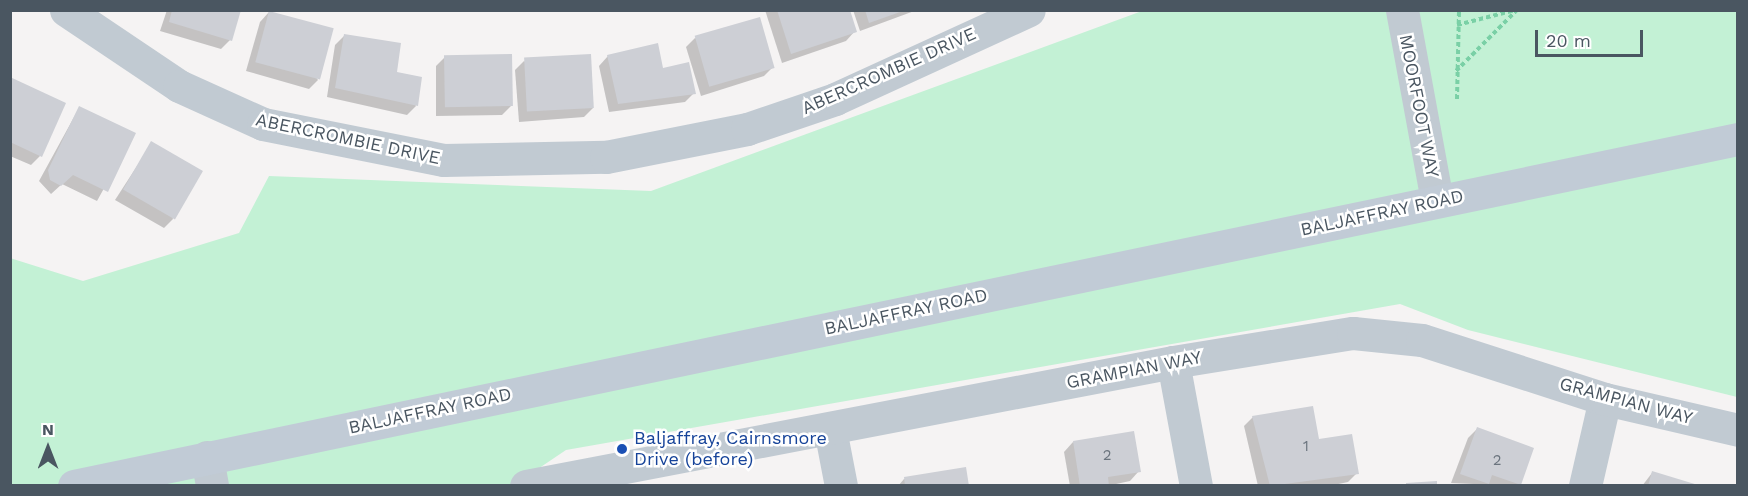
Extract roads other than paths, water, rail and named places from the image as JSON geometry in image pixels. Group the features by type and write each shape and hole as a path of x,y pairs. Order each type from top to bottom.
{"main road":[{"name":"BALJAFFRAY ROAD","path":"74,486 210,471 1437,201 1737,139"}],"street":[{"name":"ABERCROMBIE DRIVE","path":"66,10 179,86 263,124 443,160 606,157 747,129 835,99 1029,10"},
{"name":"MOORFOOT WAY","path":"1402,10 1437,201"},
{"name":"GRAMPIAN WAY","path":"526,486 1173,362 1353,333 1422,340 1605,399 1737,430"},
{"path":"1173,362 1196,486"},
{"path":"1585,486 1605,399"},
{"path":"830,429 841,486"}],"place":[{"name":"Baljaffray, Cairnsmore Drive (before)","path":"622,449"}]}
